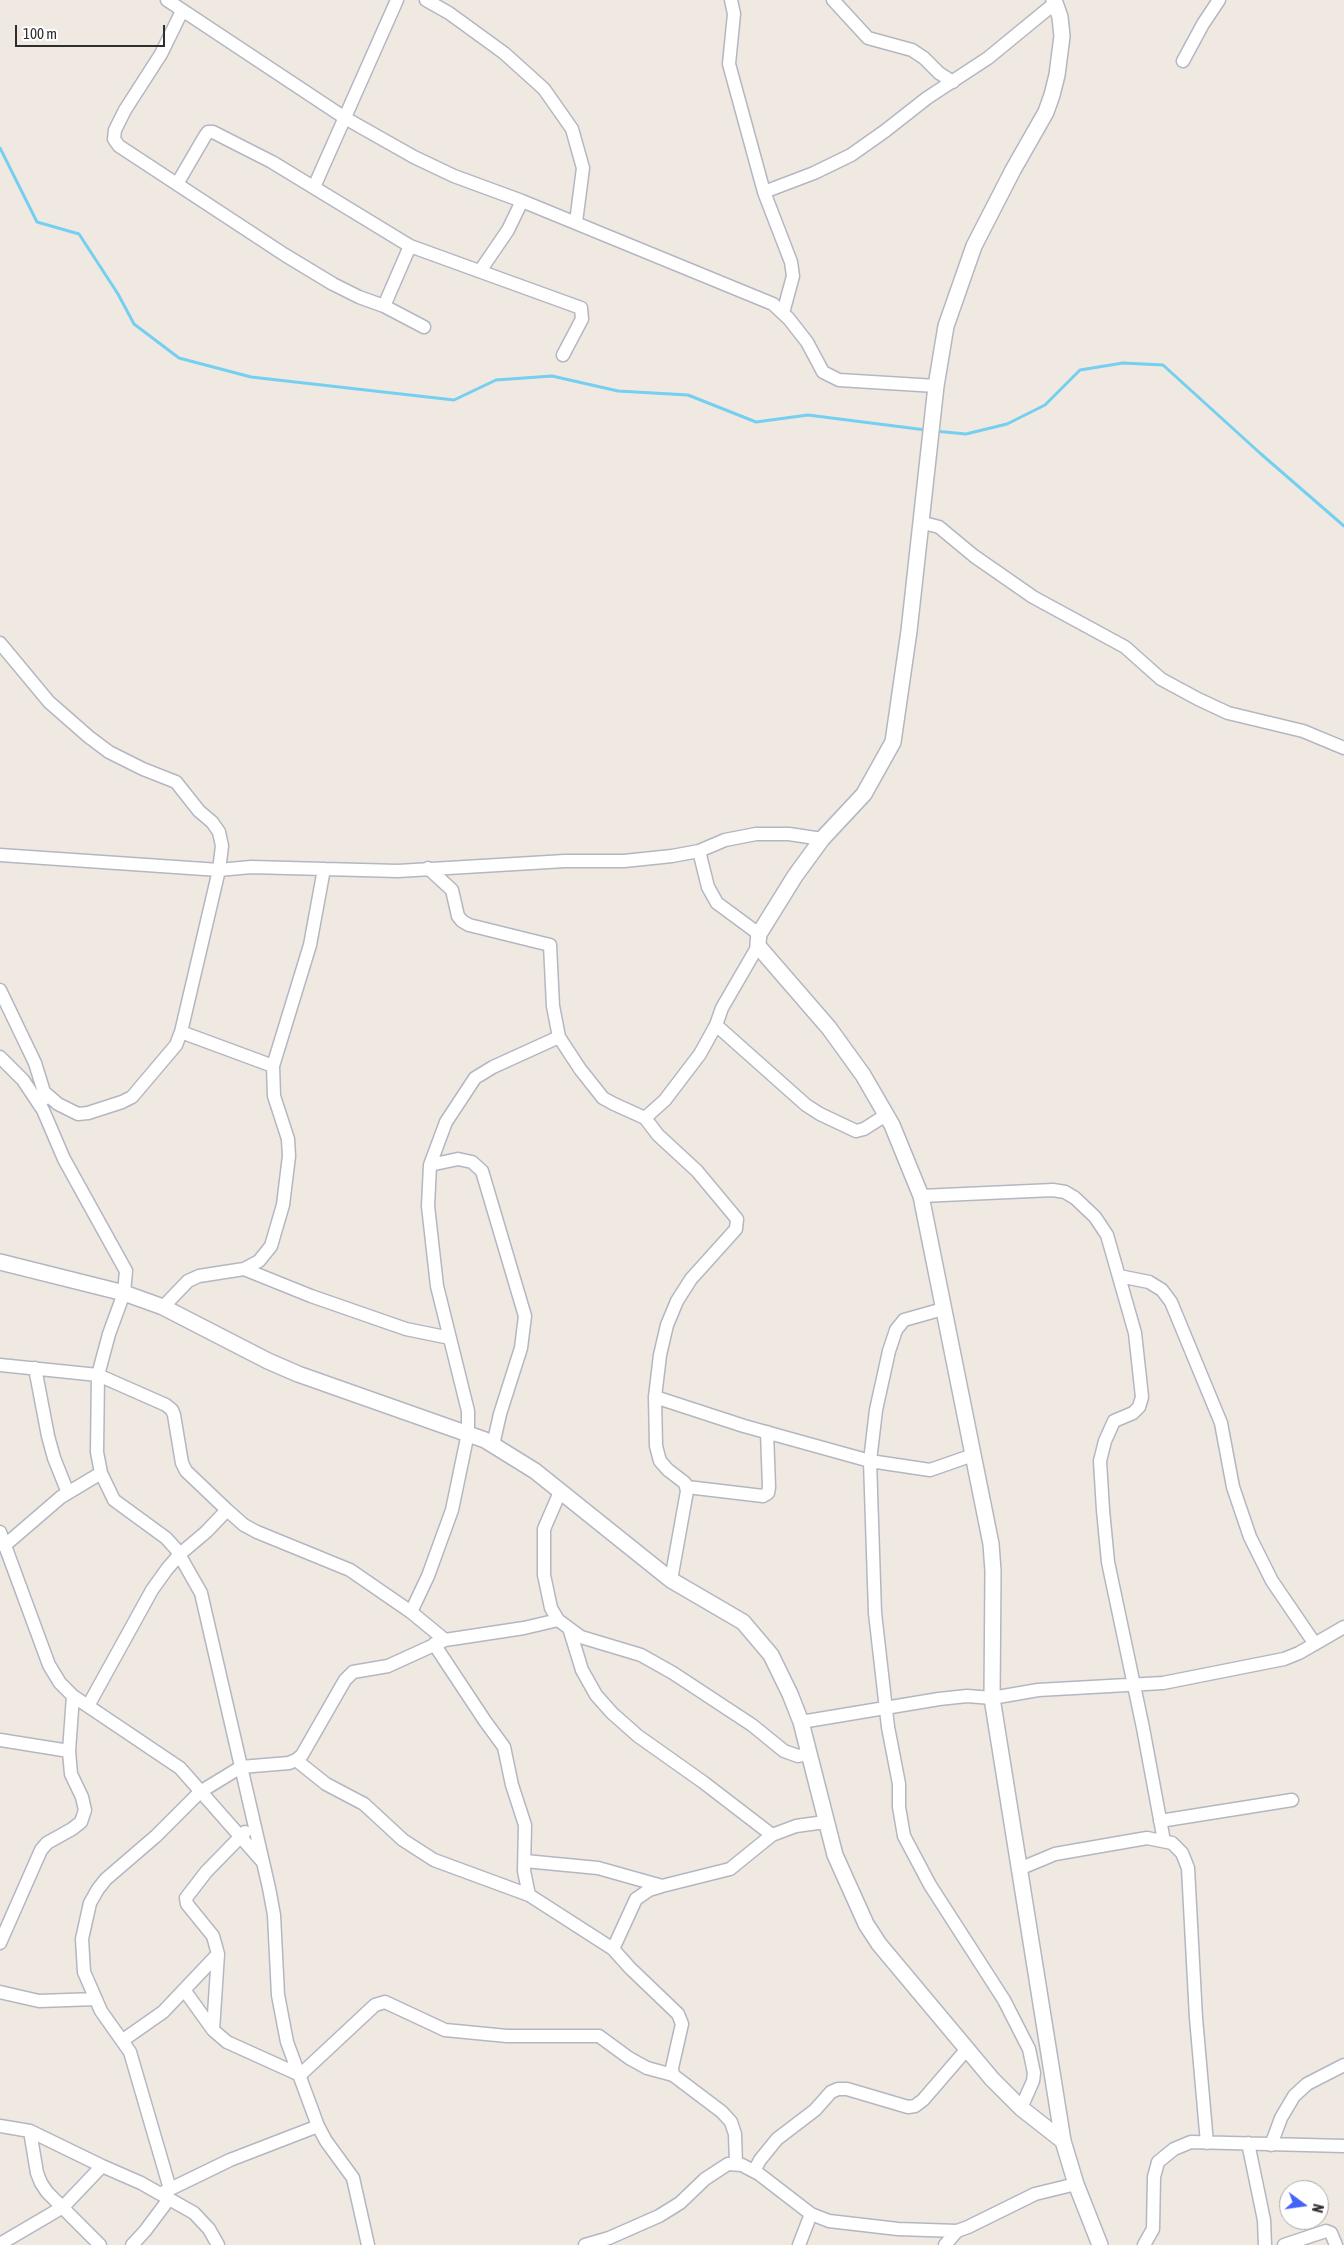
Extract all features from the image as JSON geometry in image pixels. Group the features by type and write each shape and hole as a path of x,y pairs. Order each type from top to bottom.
{"street":[{"path":"167,0 345,118 414,157 454,176 576,222 773,304 807,342 823,372 839,380 936,386"},
{"path":"314,187 397,0"},
{"path":"426,0 449,13 504,53 544,89 572,129 583,168 576,222"},
{"path":"731,0 734,14 729,64 764,192 791,262 794,276 782,313"},
{"path":"833,0 868,38 912,50 924,58 939,73 953,82"},
{"path":"1183,61 1203,24 1219,0"},
{"path":"644,1118 665,1100 700,1054 716,1025 722,1008 795,876 822,839 864,794 893,742 909,631 936,386 946,326 974,246 1012,170 1046,112 1052,95 1057,76 1062,36 1060,17 1054,1 988,58 927,98 851,155 814,173 764,192"},
{"path":"182,11 161,54 125,110 115,130 114,139 119,146 284,255 341,288 384,306 424,328"},
{"path":"177,184 205,136 213,132 265,158 410,246 581,308 582,319 563,355"},
{"path":"480,271 508,230 522,201"},
{"path":"384,306 410,246"},
{"path":"920,522 939,527 974,556 1033,597 1125,647 1162,679 1198,699 1228,713 1303,730 1344,748"},
{"path":"0,643 49,702 89,737 109,752 143,769 176,782 198,812 212,822 220,832 222,846 219,870 181,1032 176,1045 132,1096 122,1102 88,1113 78,1114 58,1104 44,1092"},
{"path":"0,855 219,870 251,867 398,870 565,861 624,861 699,851 725,840 756,834 789,834 822,839"},
{"path":"699,851 708,887 717,903 759,940 829,1028 863,1075 886,1115 921,1196 991,1544 993,1571 992,1698 1063,2141 1076,2184 1100,2245"},
{"path":"428,868 452,890 458,916 462,922 550,945 553,1006 559,1038 580,1069 603,1098 644,1118 658,1135 697,1171 737,1219 736,1229 691,1279 676,1301 667,1325 660,1355 655,1397 656,1446 660,1460 687,1487 763,1496 768,1493 767,1432"},
{"path":"163,1308 188,1281 198,1276 244,1269 259,1261 271,1246 283,1205 289,1156 288,1139 274,1096 273,1066 310,945 324,869"},
{"path":"0,990 35,1063 44,1092 43,1110"},
{"path":"716,1025 806,1105 820,1114 856,1131 864,1129 886,1115"},
{"path":"181,1032 273,1066"},
{"path":"411,1612 428,1576 452,1510 468,1434 468,1411 437,1286 428,1206 430,1165 446,1122 475,1078 493,1067 559,1038"},
{"path":"0,1057 23,1080 43,1110 64,1159 126,1271 124,1293 109,1334 98,1375 97,1452 100,1473 114,1500 166,1538 180,1554 186,1569 201,1593 274,1915 278,1995 287,2042 318,2126 326,2141 353,2178 368,2245"},
{"path":"430,1165 458,1159 472,1162 482,1171 525,1316 521,1348 500,1414 494,1445"},
{"path":"921,1196 1053,1190 1065,1192 1075,1198 1103,1226 1135,1333 1142,1396 1139,1407 1132,1413 1114,1421 1109,1428 1100,1461 1108,1562 1164,1841"},
{"path":"0,1262 124,1293 163,1308 298,1374 494,1445 535,1471 672,1580 743,1622 771,1655 790,1694 801,1722 825,1822 835,1855 866,1924 879,1944 967,2049 1021,2108 1063,2141"},
{"path":"244,1269 311,1296 406,1329 450,1338"},
{"path":"1119,1276 1149,1282 1162,1290 1171,1302 1221,1423 1233,1487 1250,1537 1272,1581 1315,1644"},
{"path":"943,1309 904,1320 896,1330 889,1351 876,1410 870,1461 875,1613 886,1709 899,1784 899,1807 904,1836 930,1885 1004,2000 1029,2049 1034,2072 1033,2081 1021,2108"},
{"path":"0,1365 98,1375 166,1405 172,1410 182,1463 186,1471 244,1525 350,1570 411,1612 439,1642 485,1721 502,1740 512,1785 525,1825 525,1879 529,1895"},
{"path":"35,1368 48,1436 54,1458 68,1493"},
{"path":"655,1397 707,1415 870,1461 930,1470 974,1454"},
{"path":"4,1546 68,1493 100,1473"},
{"path":"672,1580 687,1487"},
{"path":"560,1492 544,1529 544,1575 551,1608 558,1620 570,1631 581,1637 641,1655 673,1673 752,1725 784,1751 798,1756 808,1754"},
{"path":"88,1706 152,1590 180,1554 206,1532 227,1510"},
{"path":"0,1532 49,1665 60,1683 73,1696 180,1768 262,1861"},
{"path":"167,2194 134,2064 123,2040 102,2011 84,1972 82,1938 90,1903 106,1879 156,1836 200,1792 240,1767 289,1763 302,1755 349,1675 353,1672 388,1666 439,1642 524,1628 558,1620"},
{"path":"801,1722 939,1699 967,1696 992,1698 1038,1690 1163,1683 1284,1659 1344,1627"},
{"path":"570,1631 582,1670 596,1695 612,1713 638,1736 703,1782 772,1835"},
{"path":"0,1943 41,1850 47,1843 81,1822 85,1810 82,1797 71,1774 70,1751 73,1696"},
{"path":"0,1740 70,1751"},
{"path":"296,1760 326,1784 364,1804 403,1840 434,1860 529,1895 613,1949 681,2019 672,2068 673,2075"},
{"path":"1160,1821 1292,1800"},
{"path":"613,1949 636,1898 649,1890 730,1869 772,1835 796,1826 825,1822"},
{"path":"213,2030 218,1954 213,1936 187,1904 186,1898 206,1872 241,1838 253,1823"},
{"path":"1019,1869 1055,1854 1147,1838 1164,1841 1177,1847 1185,1859 1188,1868 1196,2018 1207,2143"},
{"path":"525,1861 598,1868 662,1886"},
{"path":"123,2040 163,2012 185,1991 218,1954"},
{"path":"185,1991 213,2030 227,2042 300,2075"},
{"path":"0,1992 39,2000 96,1999"},
{"path":"300,2075 375,2005 385,2002 445,2030 507,2036 599,2036 629,2058 647,2068 673,2075 722,2112 731,2122 735,2134 736,2164"},
{"path":"754,2171 760,2160 777,2139 815,2110 831,2092 838,2089 847,2089 908,2107 915,2106 923,2100 967,2049"},
{"path":"1271,2145 1281,2118 1294,2096 1307,2084 1344,2065"},
{"path":"0,2126 30,2131 102,2166 167,2194 194,2213 208,2229 218,2245"},
{"path":"132,2245 145,2231 167,2194 230,2160 318,2126"},
{"path":"30,2131 37,2173 47,2192 100,2245"},
{"path":"1144,2245 1153,2229 1154,2177 1158,2162 1174,2149 1191,2142 1344,2146"},
{"path":"1248,2143 1264,2220 1265,2245"},
{"path":"585,2245 625,2231 658,2216 680,2203 721,2167 728,2164 736,2164 754,2171 811,2214 843,2224 957,2231 1034,2194 1076,2184"},
{"path":"0,2244 63,2207 102,2166"},
{"path":"799,2245 811,2214"},
{"path":"622,2245 625,2231"},
{"path":"945,2245 957,2231"},
{"path":"1284,2245 1326,2231 1332,2233 1336,2245"}],"waterway":[{"path":"0,148 37,222 79,234 118,294 134,324 179,358 251,377 454,400 496,380 552,376 618,391 688,395 756,422 808,415 926,430"},
{"path":"934,431 966,434 1007,424 1045,405 1080,370 1123,363 1163,365 1344,526"}]}
